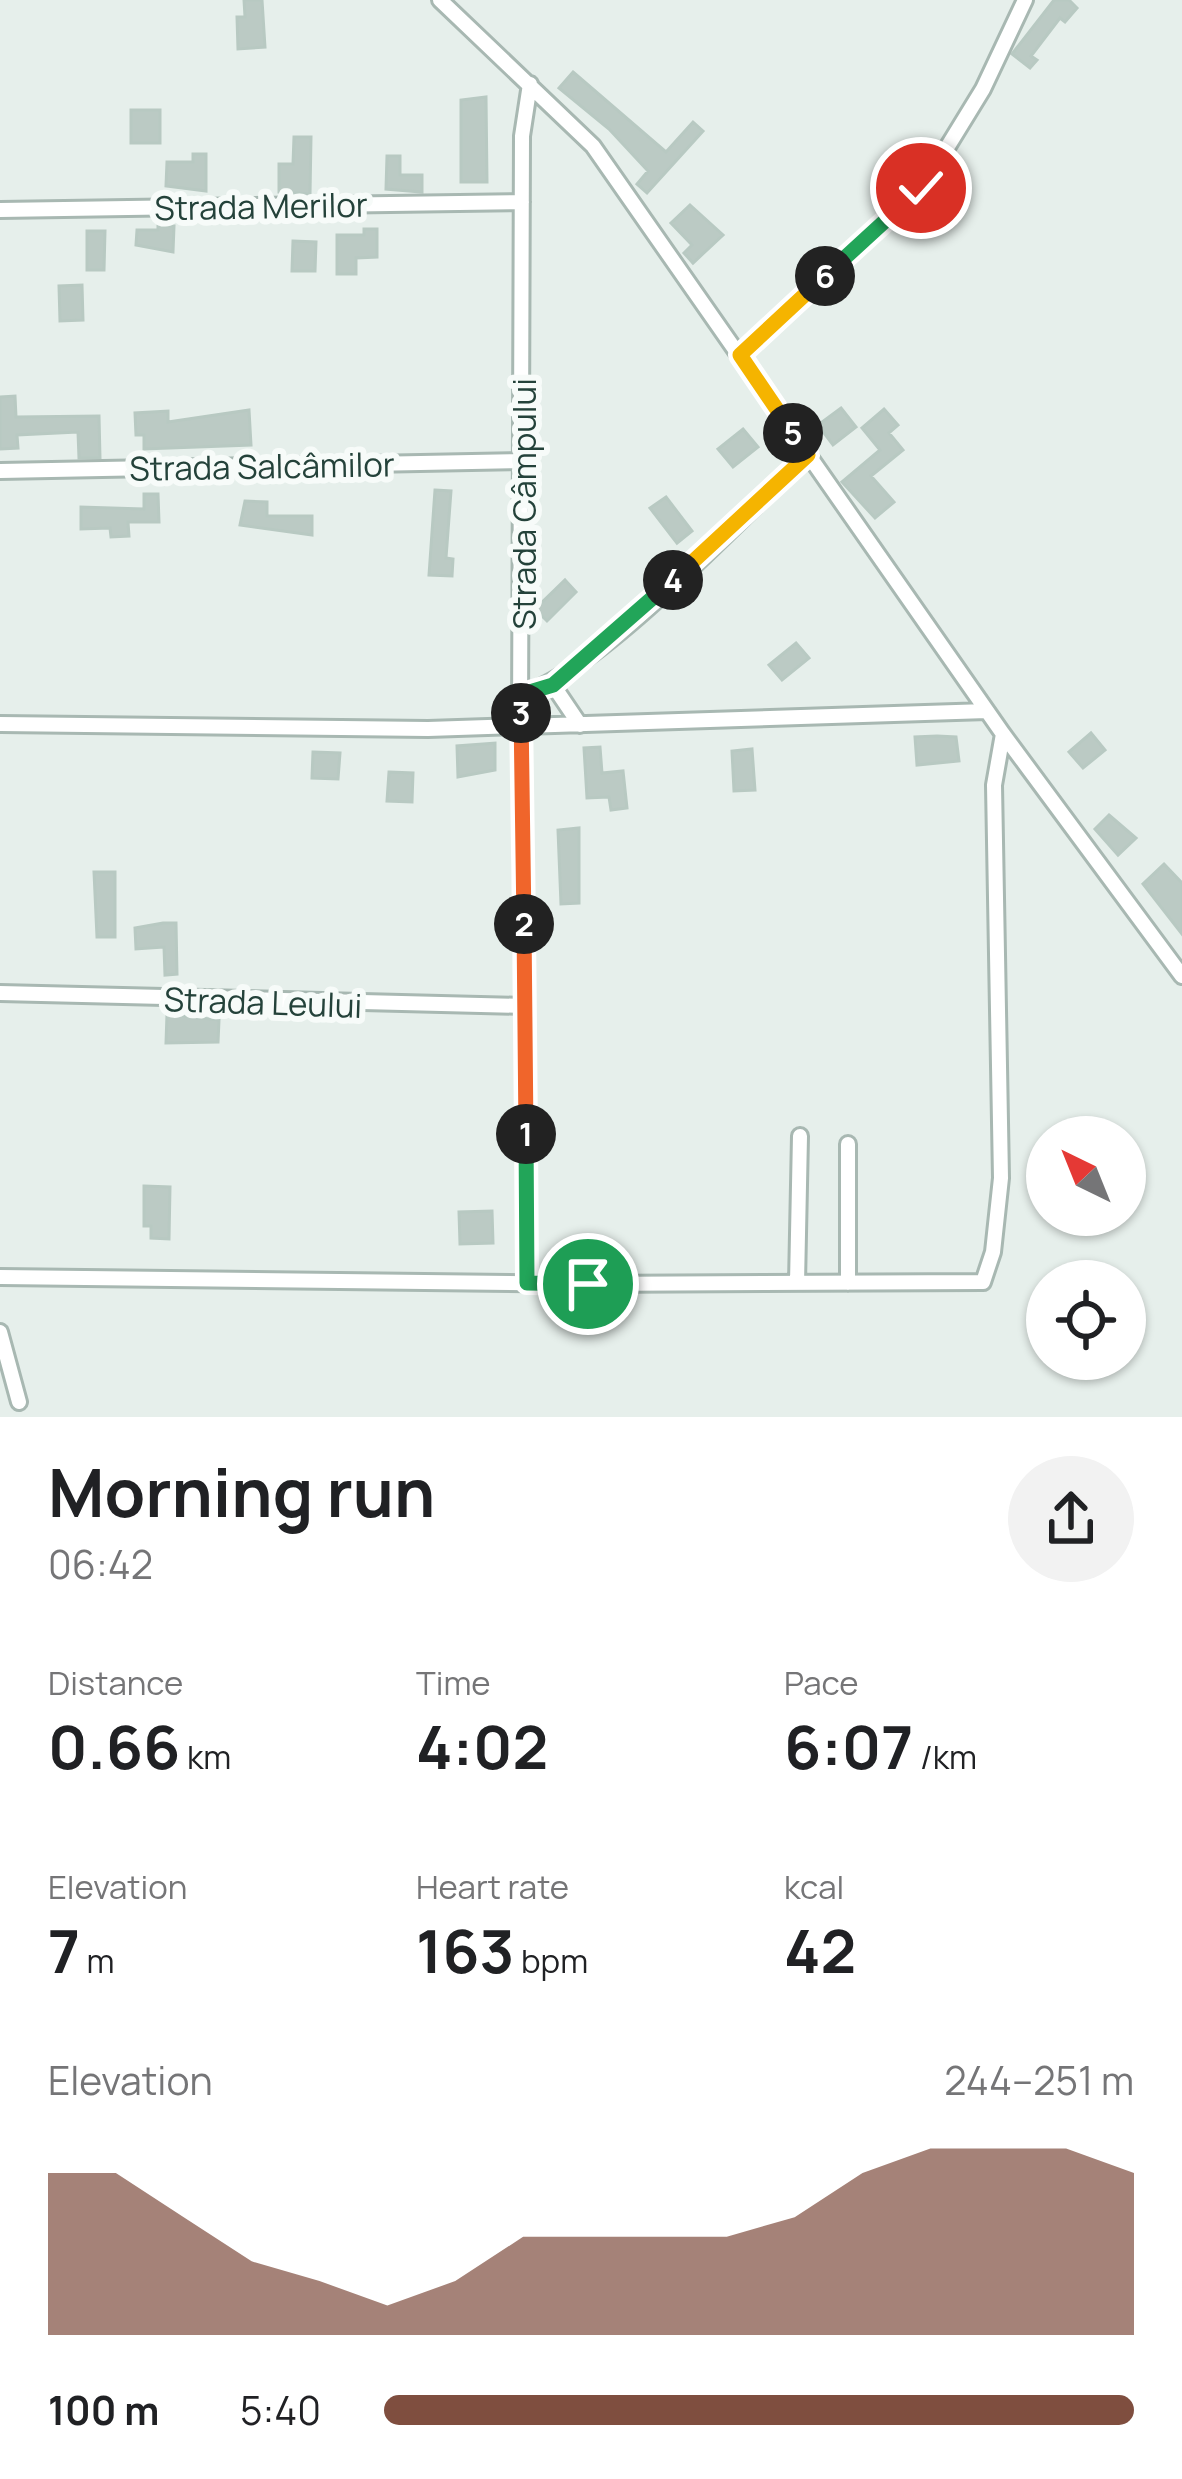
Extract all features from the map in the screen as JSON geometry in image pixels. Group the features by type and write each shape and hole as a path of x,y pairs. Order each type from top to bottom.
{"street":[{"path":"440,0 466,31 593,146 1003,734 1182,976"},
{"path":"740,355 921,188 983,89 1025,0"},
{"name":"Strada Câmpului","path":"527,1283 520,725 522,202 530,85"},
{"name":"Strada Merilor","path":"0,210 522,202"},
{"path":"523,694 553,685 808,455"},
{"name":"Strada Salcâmilor","path":"0,471 524,461"},
{"path":"553,685 580,725"},
{"path":"0,724 580,725 987,711"},
{"path":"0,1276 978,1284 993,1252 1001,1178 994,785 1003,734"},
{"name":"Strada Leului","path":"0,993 525,1006"},
{"path":"797,1283 800,1136"},
{"path":"848,1144 848,1282"},
{"path":"0,1332 19,1402"}],"building":[{"path":"244,0 262,0 265,47 238,49 237,17 245,17"},
{"path":"1054,0 1069,0 1077,8 1065,22 1060,18 1031,56 1037,60 1030,68 1012,54"},
{"path":"573,72 666,152 693,122 703,131 647,193 637,184 648,171 609,129 559,88"},
{"path":"486,97 487,182 461,182 461,100"},
{"path":"131,110 160,110 160,143 131,143"},
{"path":"294,137 311,137 310,194 279,192 279,164 293,164"},
{"path":"193,154 206,154 206,191 166,186 167,162 193,162"},
{"path":"387,156 400,156 400,175 422,175 422,192 386,189"},
{"path":"690,205 723,235 693,263 684,253 692,245 671,223"},
{"path":"158,226 174,226 173,252 136,245 137,230 158,230"},
{"path":"364,229 377,229 377,257 356,258 356,274 337,274 337,235 364,235"},
{"path":"87,231 105,231 104,270 87,270"},
{"path":"293,241 316,242 315,271 292,271"},
{"path":"82,285 83,320 60,321 59,286"},
{"path":"15,396 16,417 99,416 100,458 79,458 78,432 17,435 18,448 0,449 0,397"},
{"path":"841,408 856,427 833,445 818,425"},
{"path":"884,409 898,425 889,433 903,450 871,476 894,502 875,518 842,482 880,450 862,428"},
{"path":"249,410 251,445 144,449 144,435 136,435 135,413 168,411 168,422"},
{"path":"743,429 758,447 733,467 718,449"},
{"path":"435,490 451,491 446,558 453,559 452,576 429,575"},
{"path":"144,494 158,494 159,522 128,522 129,536 111,537 110,528 81,529 81,507 144,509"},
{"path":"666,497 692,531 677,543 650,508"},
{"path":"245,501 267,502 267,516 312,516 312,535 240,525"},
{"path":"565,580 576,592 547,621 535,609"},
{"path":"796,643 809,658 782,680 769,665"},
{"path":"1091,733 1105,750 1083,768 1069,752"},
{"path":"915,737 956,737 959,761 917,765"},
{"path":"495,743 495,770 458,777 457,746"},
{"path":"600,747 602,773 623,771 627,808 611,810 609,797 587,798 584,748"},
{"path":"752,749 755,790 734,791 732,751"},
{"path":"313,752 340,753 338,779 312,778"},
{"path":"389,772 413,773 412,802 387,801"},
{"path":"1109,815 1136,838 1118,855 1095,829"},
{"path":"579,828 579,903 561,904 558,830"},
{"path":"1164,864 1182,883 1182,934 1143,884"},
{"path":"94,872 115,872 115,937 97,937"},
{"path":"176,923 177,974 165,975 164,947 136,949 135,928"},
{"path":"167,1014 219,1020 218,1042 166,1043"},
{"path":"144,1186 170,1187 169,1239 151,1238 151,1226 144,1226"},
{"path":"492,1211 493,1243 460,1244 459,1212"}],"route":[{"path":"588,1284 527,1283 523,694 553,685 605,643 808,455 740,355 921,188"}]}
